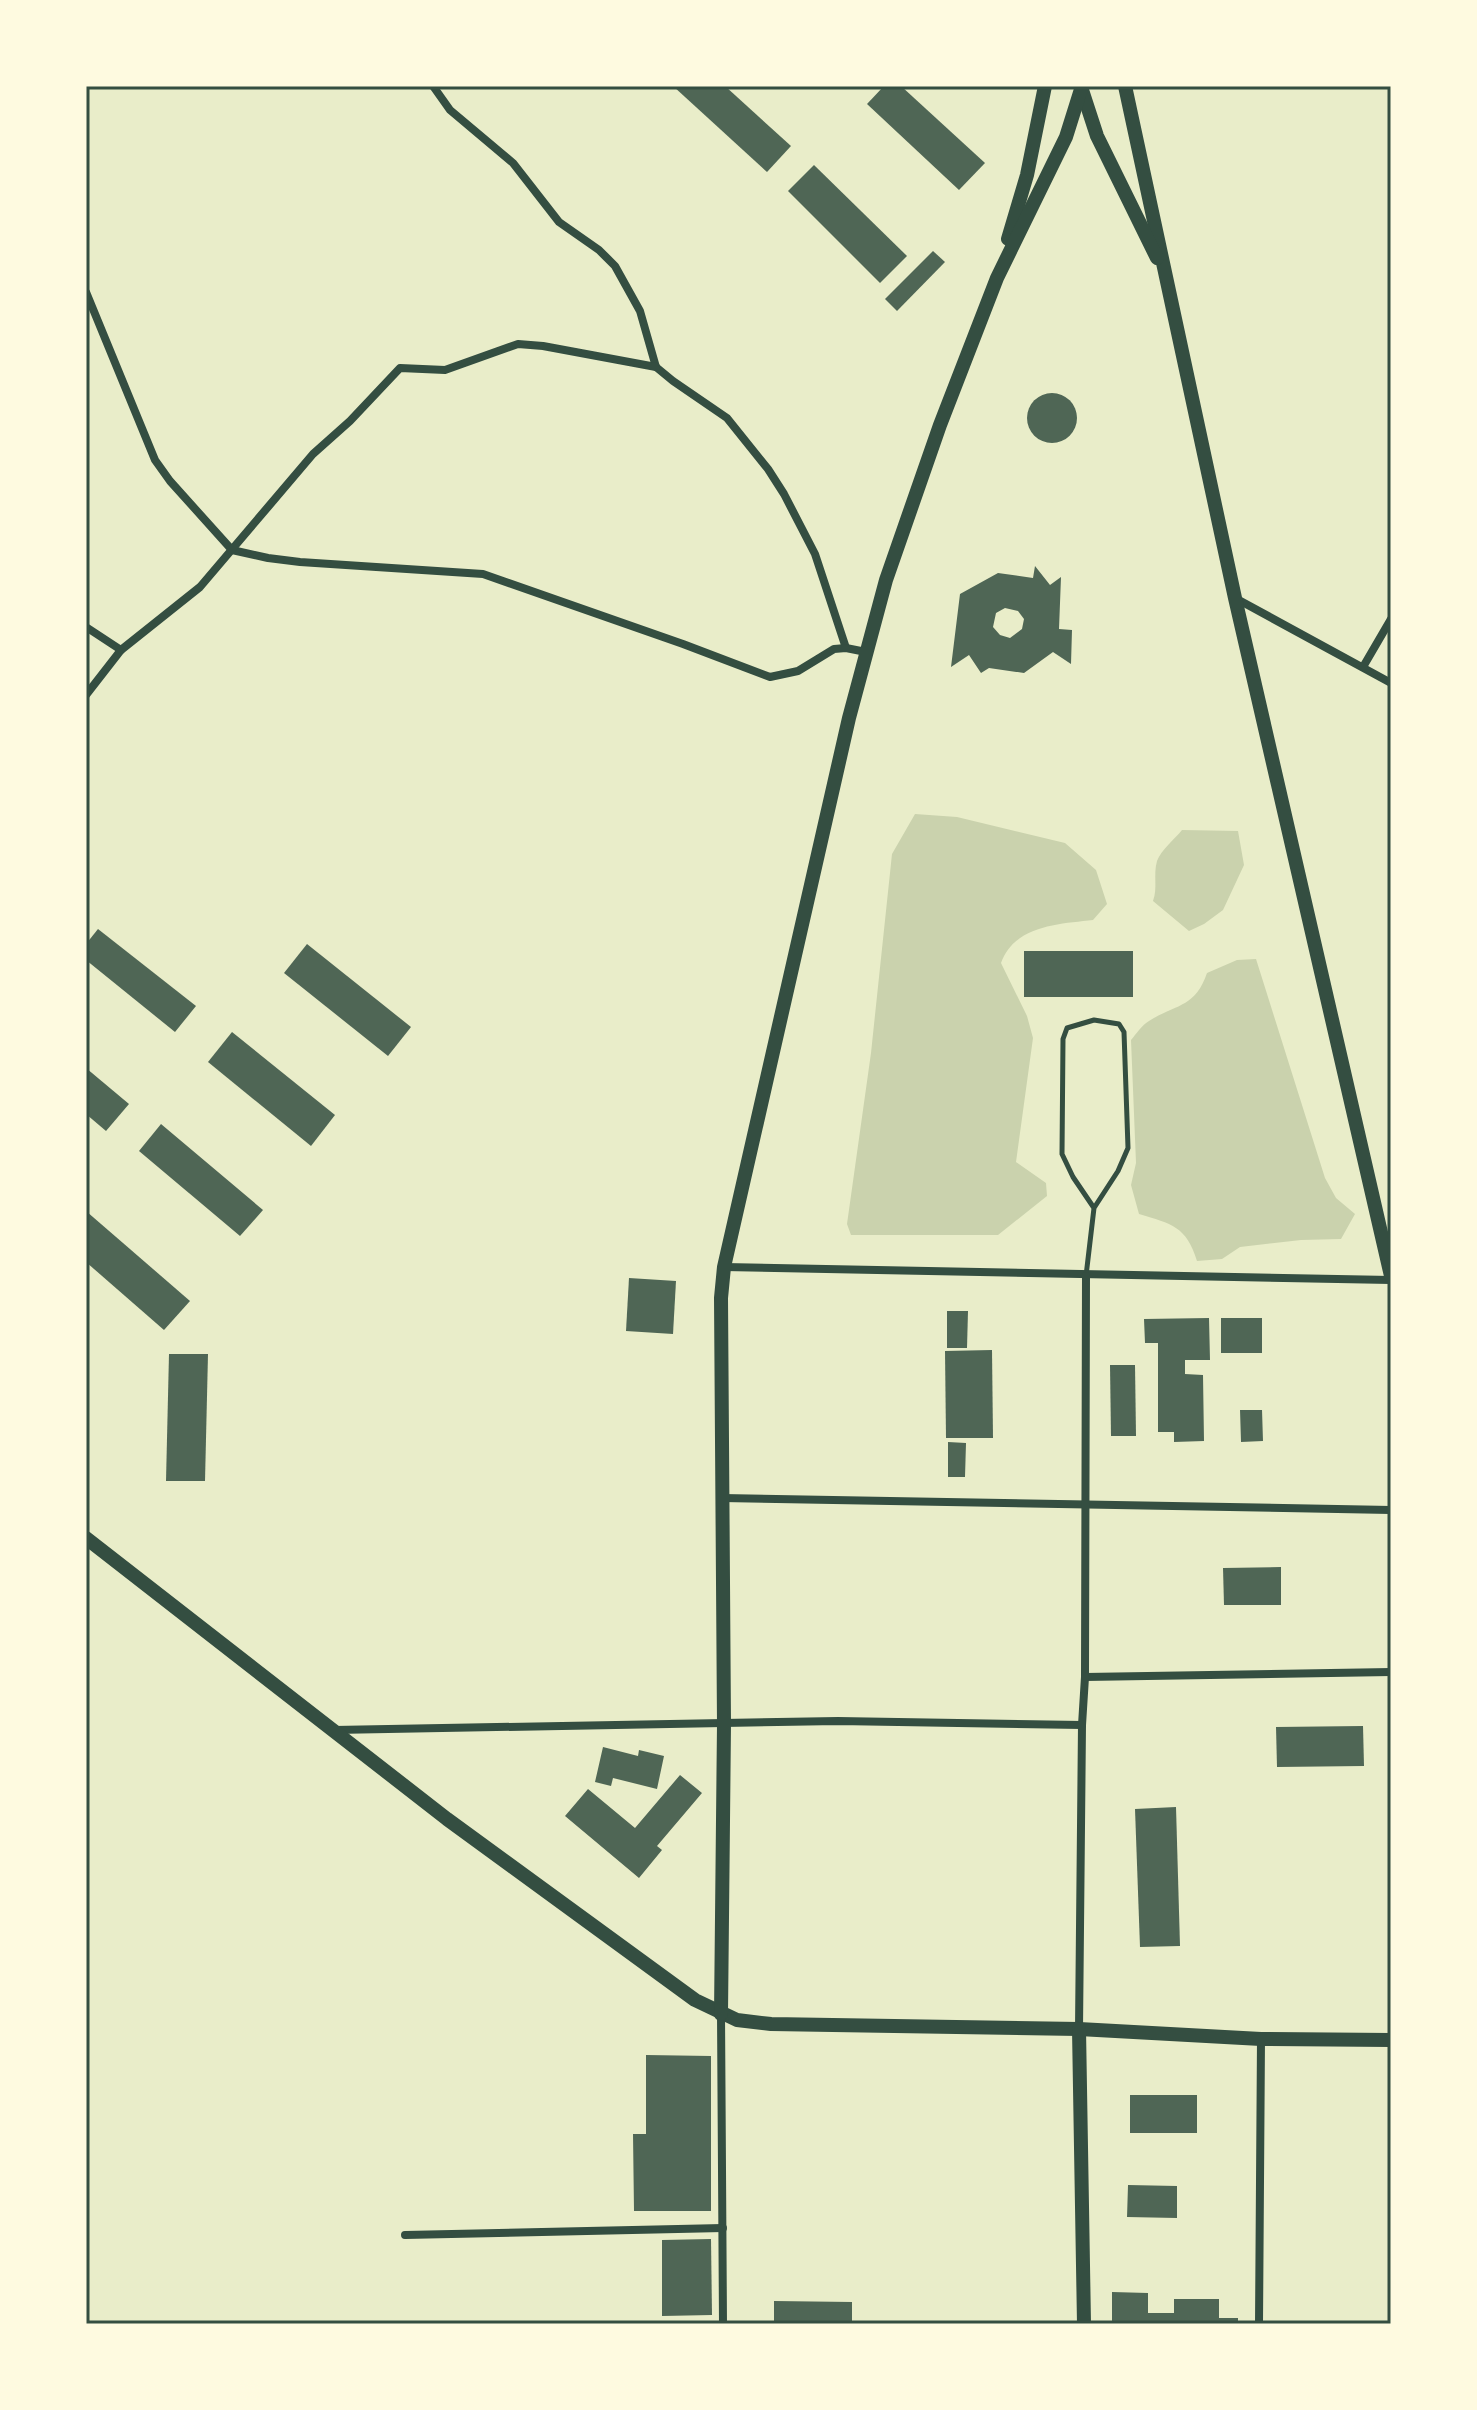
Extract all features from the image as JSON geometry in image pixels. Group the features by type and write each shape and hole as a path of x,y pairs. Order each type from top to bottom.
{"main road":[{"path":"721,2014 724,1724 721,1298 724,1267 866,652 886,580 935,439 997,278 1027,175 1045,86"},
{"path":"1125,86 1235,598 1391,1278"},
{"path":"997,278 1066,137 1081,87"},
{"path":"1081,87 1097,136 1169,284"},
{"path":"86,1538 447,1819 655,1973 721,2014 737,2020 798,2025 1079,2029 1261,2039 1391,2040"},
{"path":"1079,2029 1084,2324"}],"street":[{"path":"433,86 450,110 513,163 559,222 599,250 615,266 640,311 656,367 727,418 775,480 815,554 846,648"},
{"path":"86,292 155,460 232,550 279,560 483,574 669,638 770,677 798,671 834,649 866,652"},
{"path":"86,695 121,650 200,587 313,454 361,410 400,368 445,370 518,344 656,367"},
{"path":"1235,598 1391,683"},
{"path":"1363,667 1391,619"},
{"path":"86,627 121,650"},
{"path":"1383,1239 1391,1225"},
{"path":"724,1267 1086,1276 1391,1278"},
{"path":"1079,2029 1085,1677 1086,1276"},
{"path":"722,1498 1391,1510"},
{"path":"1085,1677 1391,1672"},
{"path":"333,1730 838,1721 1082,1725"},
{"path":"721,2014 723,2324"},
{"path":"1259,2324 1261,2039"},
{"path":"405,2235 723,2228"}],"lane":[{"path":"1086,1276 1094,1208 1118,1171 1128,1148 1124,1032 1119,1024 1094,1020 1067,1028 1063,1039 1062,1154 1094,1208"}],"green space":[{"path":"915,814 957,817 1065,843 1096,870 1107,904 1093,920 1053,925 1027,934 1016,941 1001,963 1027,1016 1033,1038 1016,1162 1046,1183 1047,1196 998,1235 851,1235 847,1224 871,1053 892,854"},
{"path":"1182,830 1238,831 1244,865 1223,910 1189,931 1153,901 1157,861"},
{"path":"1256,959 1325,1178 1336,1198 1355,1214 1341,1239 1240,1247 1222,1259 1197,1261 1183,1233 1139,1214 1131,1185 1136,1163 1131,1040 1146,1023 1184,1004 1197,993 1207,973 1237,960"}],"building":[{"path":"673,86 725,86 791,146 767,172"},
{"path":"884,86 901,86 985,163 959,190 867,104"},
{"path":"814,165 907,256 880,283 788,191"},
{"path":"933,251 945,262 897,311 885,299"},
{"path":"1052,393 1069,401 1077,418 1069,435 1052,443 1035,435 1027,418 1035,401"},
{"path":"1035,566 1050,585 1061,577 1059,629 1072,630 1071,664 1053,652 1024,673 989,668 981,673 969,655 951,667 960,594 998,573 1033,578","holes":["1005,608 1018,611 1024,619 1022,629 1010,638 1000,635 993,627 996,613"]},
{"path":"98,929 196,1006 175,1032 86,960 86,944"},
{"path":"307,944 411,1027 388,1056 284,973"},
{"path":"1024,951 1133,951 1133,997 1024,997"},
{"path":"232,1032 335,1115 311,1146 208,1062"},
{"path":"86,1068 129,1104 106,1131 86,1114"},
{"path":"161,1124 263,1210 240,1236 139,1151"},
{"path":"86,1211 190,1301 164,1330 86,1262"},
{"path":"629,1278 676,1281 673,1334 626,1331"},
{"path":"947,1311 968,1311 967,1348 947,1348"},
{"path":"1209,1318 1210,1360 1185,1360 1185,1374 1203,1375 1204,1441 1174,1442 1174,1432 1158,1432 1158,1343 1145,1343 1144,1319"},
{"path":"1221,1318 1262,1318 1262,1353 1221,1353"},
{"path":"992,1350 993,1438 946,1438 945,1351"},
{"path":"169,1354 208,1354 205,1481 166,1481"},
{"path":"1110,1365 1135,1365 1136,1436 1111,1436"},
{"path":"1240,1410 1262,1410 1263,1441 1241,1442"},
{"path":"948,1442 966,1443 965,1477 948,1477"},
{"path":"1281,1567 1281,1605 1224,1605 1223,1568"},
{"path":"1363,1726 1364,1766 1277,1767 1276,1727"},
{"path":"603,1747 638,1756 639,1750 664,1756 657,1789 613,1778 611,1786 595,1782"},
{"path":"680,1775 702,1793 657,1846 662,1850 639,1878 565,1816 588,1789 635,1828"},
{"path":"1176,1807 1180,1946 1140,1947 1135,1809"},
{"path":"646,2055 711,2056 711,2211 634,2211 633,2134 646,2134"},
{"path":"1130,2095 1197,2095 1197,2133 1130,2133"},
{"path":"1128,2185 1177,2186 1177,2218 1127,2217"},
{"path":"711,2239 712,2315 662,2316 662,2240"},
{"path":"1112,2292 1148,2293 1148,2313 1174,2313 1174,2299 1219,2299 1219,2318 1238,2318 1238,2324 1112,2324"},
{"path":"774,2301 852,2302 852,2324 774,2324"}]}
